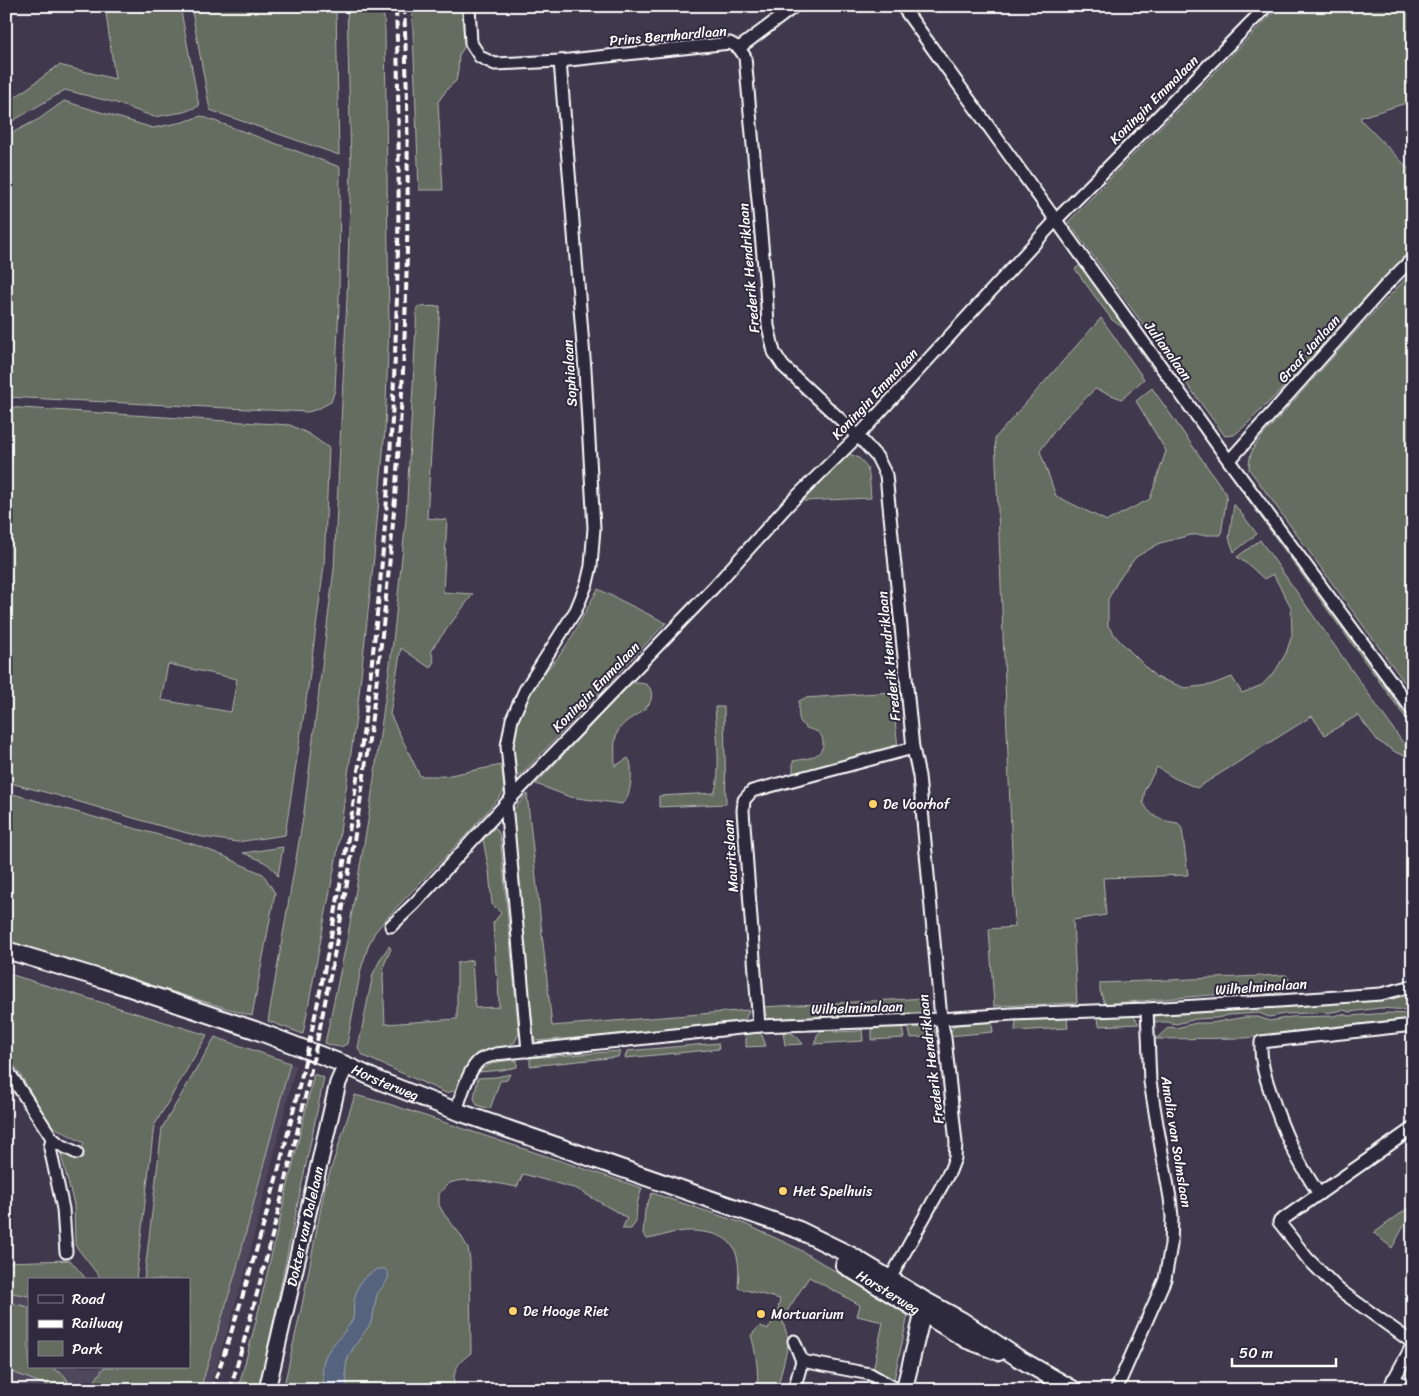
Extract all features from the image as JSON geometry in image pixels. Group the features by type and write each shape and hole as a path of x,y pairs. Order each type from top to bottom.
{"main road":[{"name":"Horsterweg","path":"6,950 106,980 254,1030 346,1065 380,1081 456,1111 798,1230 852,1256 887,1284 925,1308 961,1320 1018,1358 1074,1390"}],"street":[{"path":"469,6 471,43 480,57 495,64 560,61"},
{"name":"Prins Bernhardlaan","path":"560,61 730,43 739,48 795,6"},
{"name":"Julianalaan","path":"902,6 1229,461 1413,711"},
{"name":"Koningin Emmalaan","path":"391,926 415,903 509,801 714,586 789,504 858,436 1056,220 1267,6"},
{"name":"Frederik Hendriklaan","path":"739,48 745,57 768,326 774,352 784,366 858,436 877,457 886,475 913,748 920,776 941,1019 945,1038 956,1144 950,1171 887,1284"},
{"name":"Sophialaan","path":"509,801 507,746 512,719 525,690 576,610 587,583 591,566 594,528 585,370 560,61"},
{"name":"Graaf Janlaan","path":"1229,461 1387,284 1413,258"},
{"name":"Mauritslaan","path":"759,1026 743,811 744,800 752,791 913,748"},
{"path":"509,801 528,1051"},
{"name":"Wilhelminalaan","path":"456,1111 475,1065 481,1060 496,1054 759,1026 1147,1009 1381,994 1413,986"},
{"name":"Amalia van Solmslaan","path":"1116,1390 1164,1279 1171,1246 1172,1217 1170,1198 1150,1082 1147,1009"},
{"path":"1319,1194 1301,1166 1280,1123 1263,1069 1260,1056 1261,1042 1413,1025"},
{"name":"Dokter van Dalelaan","path":"267,1390 338,1083 346,1065"},
{"path":"6,1068 52,1138 59,1144 77,1153"},
{"path":"1413,1128 1279,1222 1307,1258 1338,1289 1413,1344 1390,1385 1413,1388"},
{"path":"52,1138 50,1148 63,1209 66,1252"},
{"path":"904,1390 925,1308"},
{"path":"794,1341 802,1361 794,1390"},
{"path":"802,1361 870,1374 898,1390"}],"shaded area":[{"path":"290,1063 296,1065 245,1273 209,1390 200,1390 236,1271"},
{"path":"6,1289 28,1294 28,1368 172,1368 164,1390 6,1390"}],"green space":[{"path":"105,6 180,6 199,106 184,112 154,117 116,103 65,90 6,125 6,104 59,65 115,79"},
{"path":"191,6 336,6 339,155 210,110"},
{"path":"347,6 383,6 385,31 389,325 385,429 374,557 358,703 337,854 303,1034 268,1021 304,812 334,569 347,297 351,166"},
{"path":"412,6 461,6 465,46 459,55 456,81 448,88 438,102 443,190 419,190"},
{"path":"1280,6 1413,6 1413,101 1361,117 1361,120 1413,173 1413,247 1341,323 1295,376 1245,426 1234,435 1225,436 1068,222"},
{"path":"64,101 153,128 201,116 340,167 339,306 335,390 331,402 308,412 6,397 6,136 39,119"},
{"path":"1080,265 1121,318 1153,366 1153,370 1125,329 1112,320 1075,269"},
{"path":"1413,271 1413,694 1249,469 1249,463 1255,445 1359,328"},
{"path":"440,306 427,518 447,520 443,592 473,594 431,650 434,661 430,668 401,648 390,714 420,776 445,776 502,765 504,792 375,932 361,969 347,1044 336,1046 325,1043 347,940 368,821 393,642 406,519 417,307"},
{"path":"1101,318 1144,379 1122,399 1095,389 1061,422 1040,451 1056,496 1107,521 1150,499 1166,451 1136,401 1152,388 1227,495 1221,535 1191,535 1160,543 1136,557 1119,579 1108,599 1108,626 1117,638 1156,677 1185,688 1210,685 1232,677 1242,693 1262,685 1276,670 1286,653 1292,635 1291,607 1273,574 1264,579 1237,557 1260,540 1413,757 1397,753 1378,741 1358,715 1325,735 1312,716 1197,788 1174,778 1157,767 1145,789 1143,803 1154,816 1161,820 1178,823 1182,829 1188,875 1103,878 1106,915 1073,920 1077,1003 994,1006 989,929 1015,927 995,438"},
{"path":"6,407 290,425 309,434 329,448 324,566 309,681 285,835 237,842 202,837 6,782","holes":["168,664 237,679 231,712 161,700"]},
{"path":"848,454 861,460 868,470 871,498 803,501"},
{"path":"1241,490 1243,490 1273,530 1413,724 1413,728"},
{"path":"1234,504 1257,534 1234,552 1229,538"},
{"path":"598,589 666,623 519,777 514,768 513,751 516,730 523,709 539,680 571,638"},
{"path":"631,683 648,686 651,691 651,698 645,709 627,721 616,735 615,766 628,758 631,766 630,789 627,798 622,804 570,797 536,784"},
{"path":"892,692 898,748 793,774 793,761 816,755 820,752 823,743 819,733 800,722 799,701 805,698"},
{"path":"715,707 724,707 726,804 659,807 659,796 714,793 718,776"},
{"path":"6,792 196,845 263,874 275,893 252,1016 6,941"},
{"path":"527,794 552,1026 749,1010 746,1018 737,1027 535,1041 512,811"},
{"path":"495,827 500,835 519,1033 515,1042 510,1045 490,1050 475,1058 466,1066 458,1090 446,1093 364,1056 358,1048 373,974 389,946 391,949 384,965 383,978 385,1024 457,1019 457,963 472,960 475,1008 499,1007 493,923 501,913 492,904 489,871 483,840"},
{"path":"283,847 278,876 267,864 243,853"},
{"path":"6,973 207,1035 154,1126 136,1278 100,1278 75,1245 74,1205 60,1151 77,1159 84,1143 50,1125 6,1054"},
{"path":"1286,975 1289,979 1284,983 1281,993 1211,995 1105,1004 1100,991 1100,983"},
{"path":"1413,994 1413,1007 1409,1010 1380,1008 1350,1012 1343,1010 1284,1014 1269,1017 1259,1013 1196,1019 1176,1024 1152,1022 1156,1016 1164,1014 1388,1000"},
{"path":"927,998 928,1004 924,1012 918,1014 774,1022 761,1007"},
{"path":"1413,1011 1413,1021 1245,1038 1156,1039 1169,1027 1176,1028 1196,1023 1211,1023 1245,1017 1258,1017 1270,1021 1291,1017 1342,1014 1350,1016 1387,1013 1409,1014"},
{"path":"1133,1015 1139,1024 1099,1026 1098,1017 1100,1016"},
{"path":"1066,1017 1068,1028 1015,1031 1016,1020"},
{"path":"992,1022 993,1032 949,1036 953,1027 959,1023"},
{"path":"927,1024 933,1028 937,1036 911,1038 908,1026"},
{"path":"902,1026 904,1038 872,1040 872,1027"},
{"path":"862,1028 863,1041 815,1044 817,1035 822,1030 831,1029 835,1032 859,1031"},
{"path":"783,1032 789,1032 794,1035 803,1044 785,1045"},
{"path":"760,1033 766,1046 746,1047 746,1034"},
{"path":"215,1037 290,1063 236,1271 200,1390 89,1390 103,1368 190,1368 190,1278 144,1278 162,1128"},
{"path":"718,1043 719,1049 625,1058 627,1051"},
{"path":"620,1051 618,1057 530,1066 530,1058"},
{"path":"517,1060 517,1067 479,1072 492,1064"},
{"path":"314,1074 324,1078 259,1390 238,1390 256,1321"},
{"path":"510,1074 507,1080 500,1081 490,1109 477,1105 474,1098 478,1078"},
{"path":"355,1095 389,1104 642,1188 637,1204 636,1222 631,1229 622,1229 627,1218 577,1189 523,1174 517,1187 465,1180 450,1183 444,1188 439,1194 439,1205 468,1248 470,1260 471,1353 456,1368 454,1390 283,1390 325,1187"},
{"path":"652,1193 745,1224 797,1248 908,1315 894,1380 873,1371 883,1322 857,1316 860,1305 809,1277 782,1319 789,1341 777,1390 757,1390 757,1362 751,1335 760,1326 768,1329 777,1315 780,1299 738,1288 739,1270 736,1253 727,1240 719,1236 686,1231 647,1239 643,1234 645,1210"},
{"path":"1408,1208 1412,1211 1392,1248 1374,1233"},
{"path":"70,1260 85,1278 28,1278 28,1296 6,1292 6,1262"},
{"path":"6,1302 28,1307 28,1368 52,1368 63,1374 71,1390 50,1390 51,1387 7,1370"}],"water":[{"path":"377,1269 385,1269 388,1272 388,1279 377,1295 371,1322 347,1360 348,1390 326,1390 323,1377 325,1358 328,1351 353,1318 354,1302 361,1282"}],"railway":[{"path":"212,1390 264,1222 307,1052 341,880 367,707 384,532 395,357 399,181 396,6"},
{"path":"230,1390 276,1221 315,1050 348,878 374,705 392,531 404,356 408,181 404,6"}],"place":[{"name":"De Voorhof","path":"873,804"},
{"name":"Het Spelhuis","path":"783,1191"},
{"name":"De Hooge Riet","path":"513,1311"},
{"name":"Mortuarium","path":"761,1314"}]}
